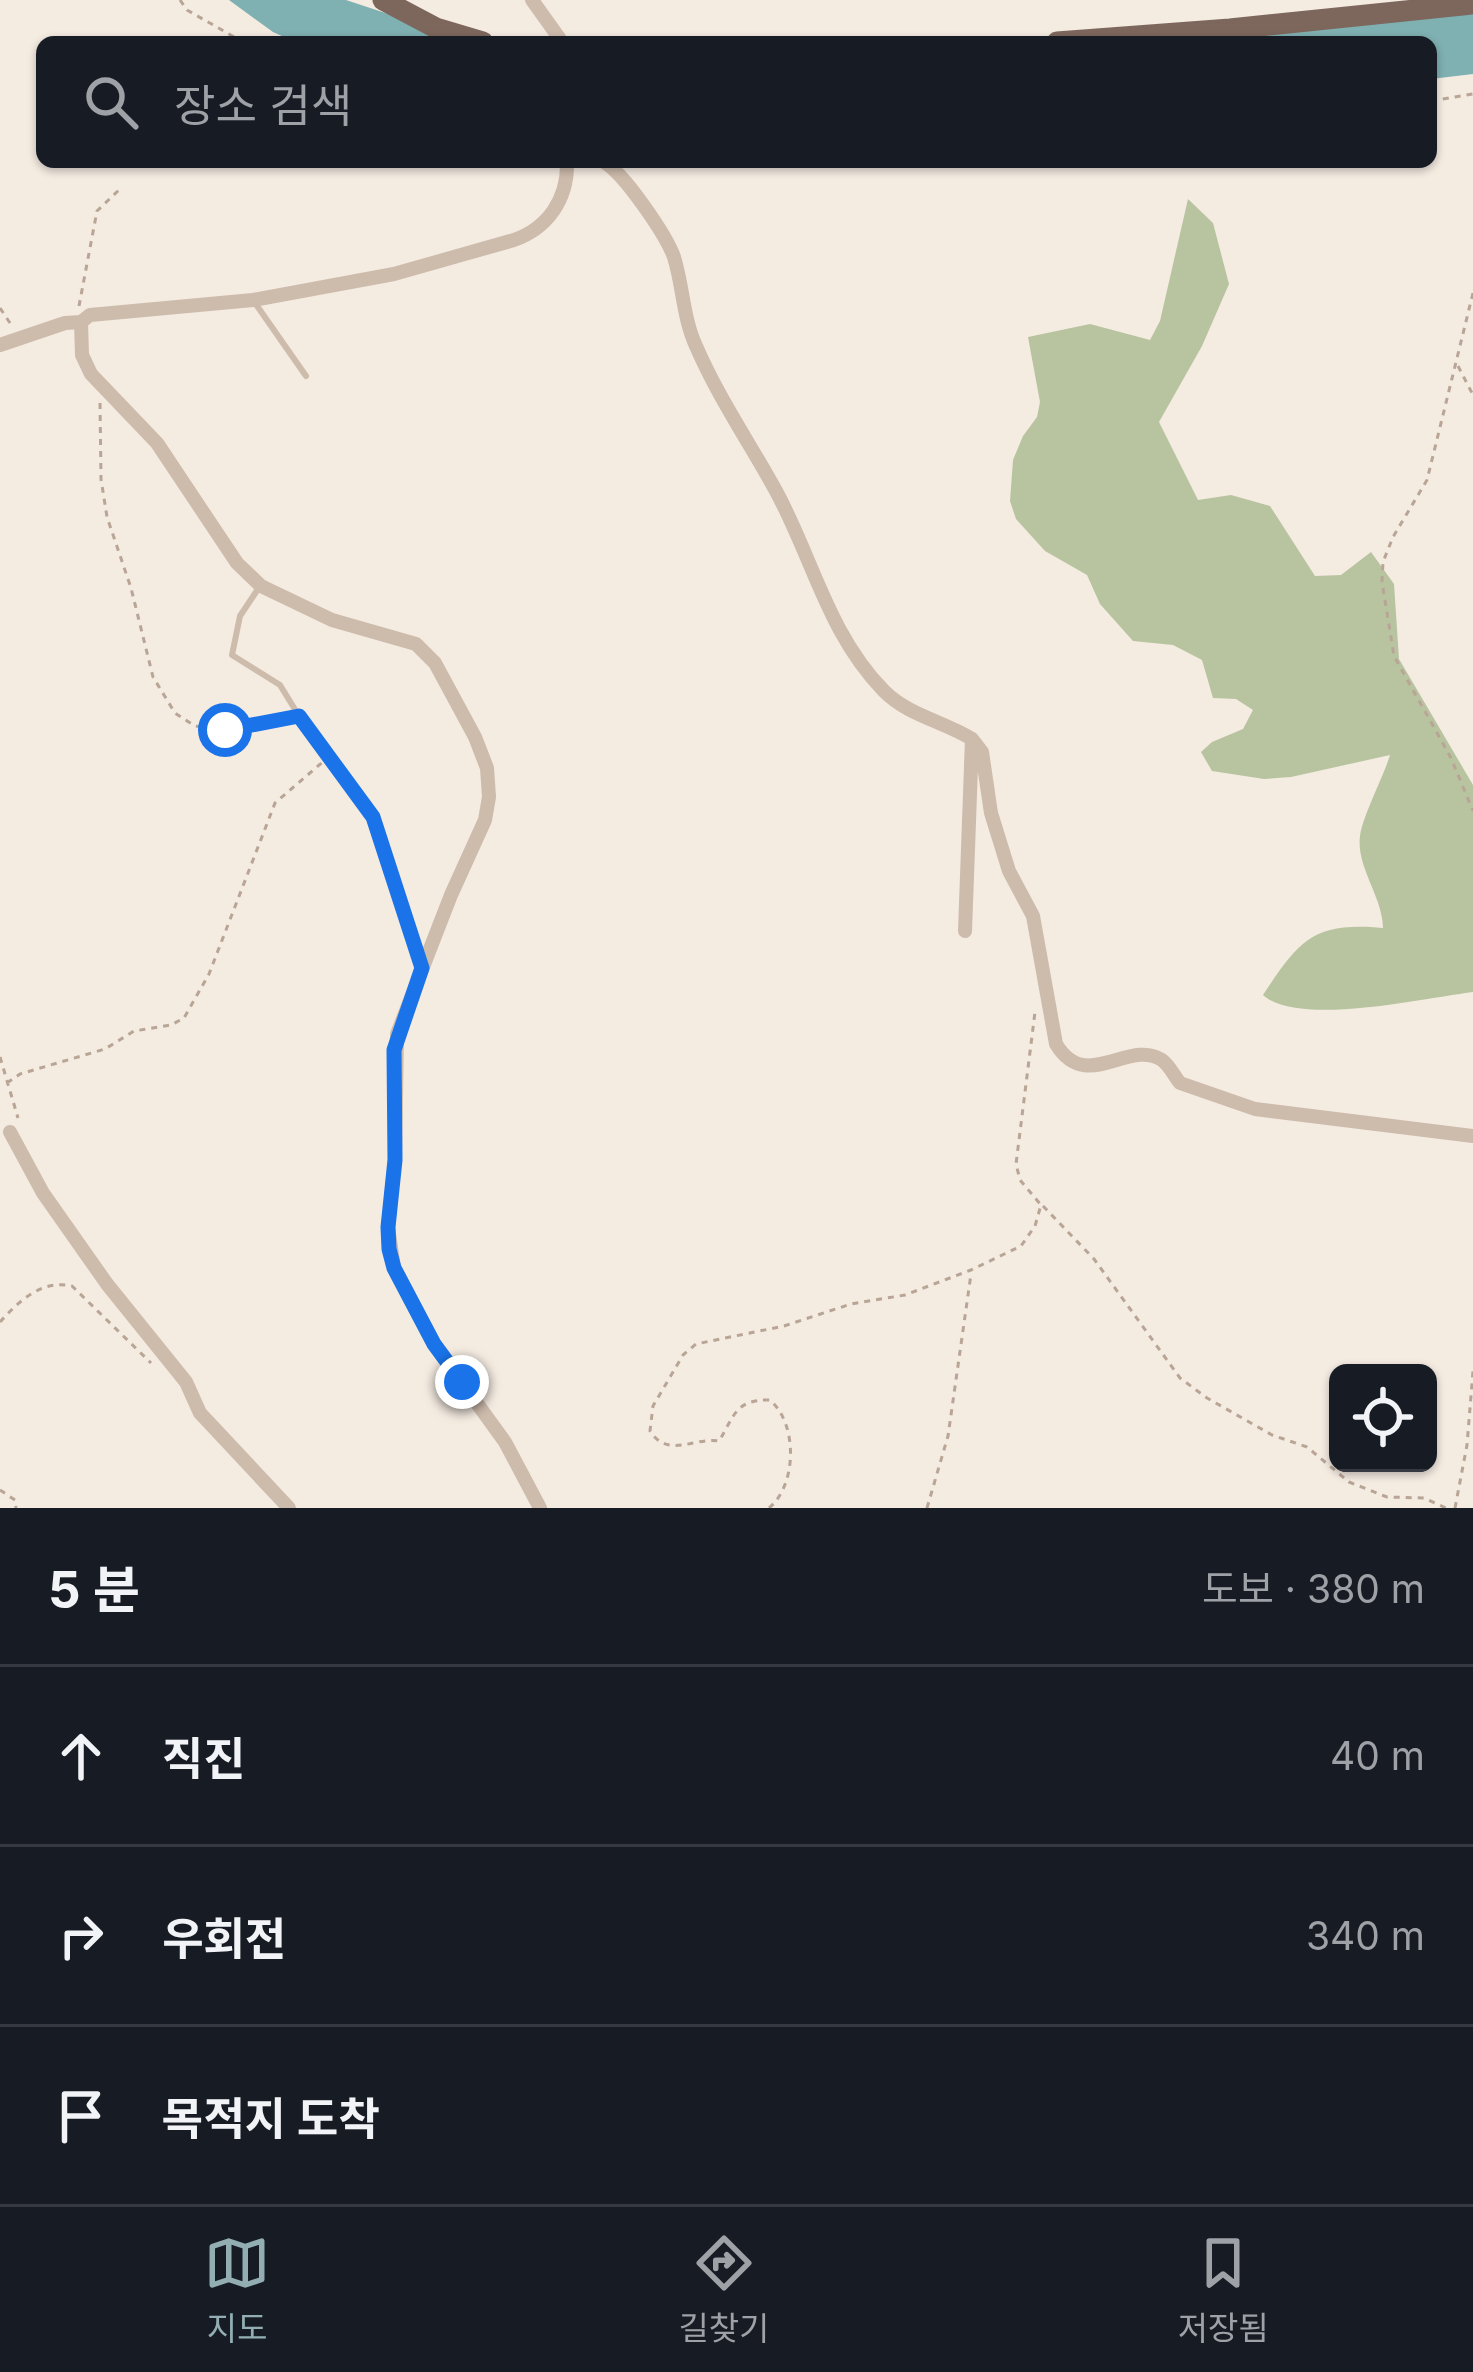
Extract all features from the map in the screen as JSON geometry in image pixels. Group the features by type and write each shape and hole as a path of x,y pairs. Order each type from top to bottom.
{"main road":[{"path":"383,0 436,28 463,36"},
{"path":"1137,36 1473,4"}],"street":[{"path":"532,0 558,36"},
{"path":"0,345 100,312 253,300 394,274 531,234 555,210 567,168"},
{"path":"609,168 637,199 674,258 693,342 775,490 850,651 887,694 920,716 972,740 982,752 992,813 1009,871 1034,916 1056,1043 1064,1057 1095,1065 1147,1055 1168,1064 1180,1084 1255,1109 1473,1136"},
{"path":"81,322 82,355 91,374 157,443 237,562 261,586 353,628 416,644 435,663 487,768 489,797 484,820 422,968 394,1050 395,1160 389,1249 394,1268 434,1344 506,1442 540,1508"},
{"path":"965,931 972,740"},
{"path":"10,1132 43,1193 107,1284 186,1382 200,1413 289,1508"}],"lane":[{"path":"253,300 306,376"},
{"path":"261,586 239,616 232,655 280,685 299,716"}],"path":[{"path":"179,0 187,10 232,36"},
{"path":"1437,100 1473,94"},
{"path":"81,322 79,304 97,211 121,188"},
{"path":"1473,293 1427,480 1393,537 1383,562 1382,583 1394,656 1473,811"},
{"path":"0,308 18,338"},
{"path":"1457,364 1473,395"},
{"path":"91,374 100,405 107,518 131,588 153,677 176,713 195,726 225,730 299,716 373,817 422,968"},
{"path":"8,1083 20,1074 105,1049 134,1031 184,1018 209,974 275,803 327,758"},
{"path":"1035,1012 1016,1164 1020,1180 1094,1258 1180,1378 1207,1399 1272,1435 1307,1447 1349,1482 1387,1497 1424,1498 1446,1508"},
{"path":"0,1057 19,1126 10,1132"},
{"path":"769,1508 782,1496 789,1465 784,1422 770,1400 737,1407 719,1442 704,1439 673,1447 660,1443 650,1431 653,1406 683,1355 696,1344 905,1295 971,1270 1021,1246 1035,1226 1041,1205"},
{"path":"927,1508 948,1436 971,1270"},
{"path":"0,1322 42,1288 58,1282 72,1286 159,1370"},
{"path":"1455,1508 1467,1445 1473,1370"},
{"path":"0,1490 15,1499 16,1508"}],"green space":[{"path":"1188,199 1213,223 1229,284 1202,346 1159,422 1198,500 1231,495 1270,506 1315,576 1341,575 1371,552 1394,584 1399,659 1473,785 1473,992 1332,1010 1280,1004 1263,995 1311,938 1340,928 1383,928 1362,859 1360,836 1390,755 1291,777 1264,779 1212,771 1201,752 1243,729 1253,710 1236,699 1213,698 1202,660 1173,645 1133,641 1100,604 1087,575 1045,551 1016,519 1010,501 1013,460 1037,417 1040,402 1028,337 1090,324 1150,340 1160,321"}],"water":[{"path":"229,0 346,0 455,36 282,36"},
{"path":"1473,14 1473,74 1437,78 1437,36 1185,36"}],"route":[{"path":"225,730 299,716 373,817 422,968 394,1050 395,1160 389,1249 394,1268 434,1344 462,1382"}]}
